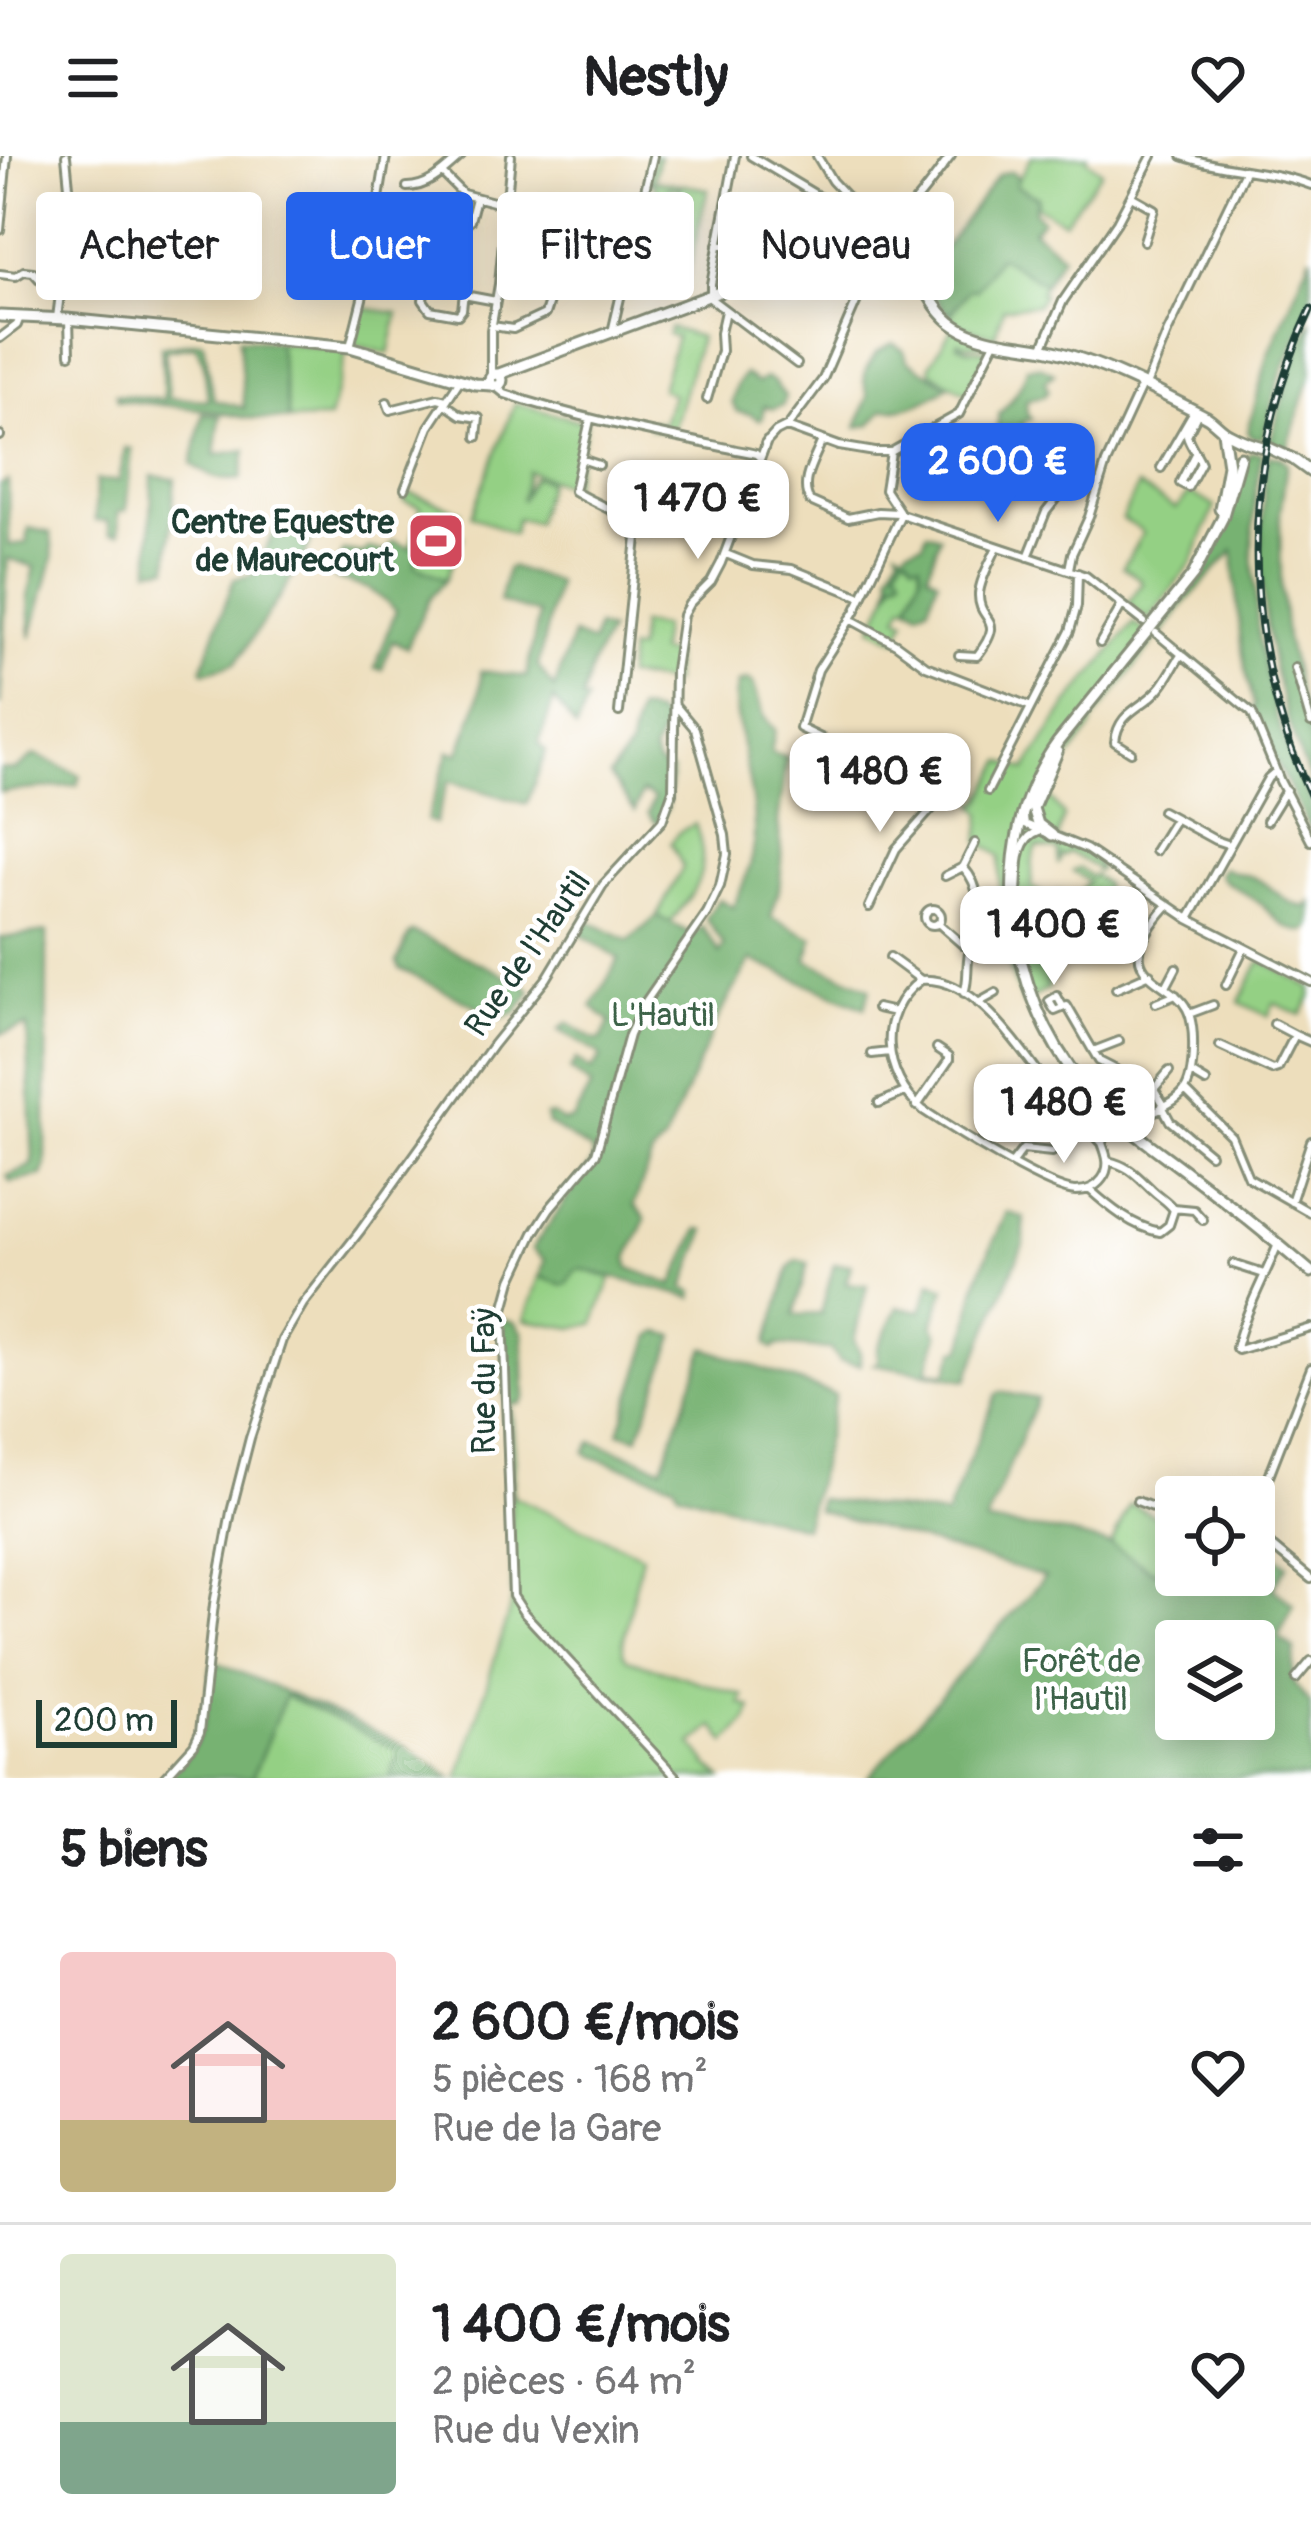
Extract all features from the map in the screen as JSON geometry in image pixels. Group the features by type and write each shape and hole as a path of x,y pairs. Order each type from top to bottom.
{"main road":[{"path":"0,316 350,347 476,385 718,292"},
{"path":"934,300 948,320 965,331 1042,349 1144,386 1221,427 1232,443 1246,448 1225,511 1199,565 1051,751 1036,779 1015,851 1013,898 1017,936 1034,999 1062,1052 1094,1096 1311,1269"},
{"path":"1232,443 1263,447 1230,457 1232,443"},
{"path":"1199,565 1220,508 1232,443"},
{"path":"1269,448 1310,470"},
{"path":"1017,936 1018,861 1025,824 1040,783 1075,722"},
{"path":"1047,833 1033,808 1060,745"},
{"path":"1126,1121 1311,1269"}],"street":[{"path":"0,230 7,156"},
{"path":"66,156 69,192"},
{"path":"350,347 386,156"},
{"path":"407,187 418,187 442,173 459,156"},
{"path":"507,192 511,156"},
{"path":"612,332 653,156"},
{"path":"728,192 735,156"},
{"path":"751,156 811,192"},
{"path":"817,156 841,192"},
{"path":"922,192 951,156"},
{"path":"1042,349 1064,301 1109,234 1152,156"},
{"path":"1182,156 1311,185"},
{"path":"1069,569 1106,463 1245,171"},
{"path":"442,173 461,193 497,207"},
{"path":"1131,196 1154,209 1144,242"},
{"path":"473,210 476,198"},
{"path":"718,244 710,295 713,303 797,364"},
{"path":"428,268 465,273 464,295 458,315 429,309 422,298 428,268"},
{"path":"0,274 16,276 24,271 36,275"},
{"path":"497,295 492,326 497,379 590,420 756,455"},
{"path":"473,297 496,301"},
{"path":"56,318 59,300"},
{"path":"492,326 513,329 545,314 549,300"},
{"path":"858,300 823,379 786,427 821,442 891,452 961,412 996,340"},
{"path":"707,399 721,351 725,311"},
{"path":"0,338 20,317"},
{"path":"69,319 70,354"},
{"path":"406,489 422,443 443,401 460,380"},
{"path":"387,402 390,410 443,401 460,415 478,418 477,436"},
{"path":"1196,412 1186,436 1196,452 1201,463 1188,488 1180,483 1196,452"},
{"path":"1161,468 1196,412"},
{"path":"590,420 574,491 635,522 638,528 619,712"},
{"name":"Rue de l'Hautil","path":"164,1778 200,1732 214,1604 231,1512 278,1353 297,1313 554,968 603,885 662,821 673,790 675,670 684,612 713,579 726,554 756,455 786,427"},
{"path":"821,442 804,486 807,498 848,518 878,512 901,514 1069,569 1096,583 1144,622"},
{"path":"891,452 885,490 901,514"},
{"path":"581,459 599,465"},
{"path":"1028,557 1065,472"},
{"path":"869,907 896,849 943,796 800,728 818,670 850,619 901,514"},
{"path":"959,655 977,656 992,630 979,591 997,547"},
{"path":"726,554 753,565 792,569 861,597"},
{"path":"988,791 1070,631 1078,573"},
{"path":"1100,643 1123,605"},
{"path":"850,619 926,667 1030,706"},
{"path":"1156,633 1252,713 1311,841"},
{"path":"1131,752 1115,742 1120,723 1136,704 1159,689 1182,654"},
{"path":"1295,668 1311,723"},
{"name":"Rue du Faÿ","path":"675,704 695,729 725,835 727,854 720,886 636,1019 596,1154 534,1232 502,1313 513,1596 676,1778"},
{"path":"1189,919 1276,771"},
{"path":"1036,779 1025,824 1095,854 1164,907 1311,982"},
{"path":"1267,821 1286,790"},
{"path":"1162,811 1230,845"},
{"path":"1155,850 1175,818"},
{"path":"1016,902 1024,842 1030,834 1047,833"},
{"path":"944,876 963,867 975,843"},
{"path":"963,867 975,882 978,899 964,993"},
{"path":"1099,1134 1178,1097 1191,1073 1189,1014 1176,995 1141,964 1140,950 1164,907"},
{"path":"938,923 956,940 984,949"},
{"path":"1226,985 1244,948"},
{"path":"890,957 921,980 964,993 999,1023 1066,1108 1099,1134 1108,1161 1102,1179 1089,1189 1064,1188 917,1106 895,1073 890,1031 904,995 921,980"},
{"path":"1166,987 1176,968"},
{"path":"1116,989 1150,974"},
{"path":"978,1003 996,992"},
{"path":"1156,1003 1176,995"},
{"path":"1189,1014 1213,1005"},
{"path":"1063,1007 1067,1006 1103,1064 1154,1089 1170,1121 1210,1154"},
{"path":"877,1008 895,1012"},
{"path":"1274,1024 1311,1042"},
{"path":"1220,1046 1272,1070 1278,1068 1295,1035"},
{"path":"1093,1051 1119,1041"},
{"path":"917,1106 950,1059 937,1048"},
{"path":"872,1054 890,1052"},
{"path":"1154,1089 1169,1071"},
{"path":"1191,1073 1207,1082"},
{"path":"1184,1090 1231,1136 1248,1177 1311,1213"},
{"path":"879,1102 905,1092"},
{"path":"1291,1202 1311,1141"},
{"path":"1012,1163 1023,1149 1052,1152"},
{"path":"1108,1161 1134,1171 1173,1208 1193,1210 1203,1220"},
{"path":"1089,1189 1153,1232 1167,1228 1173,1208"},
{"path":"1278,1244 1245,1315 1236,1349 1311,1328"},
{"path":"1234,1264 1266,1274"},
{"path":"1269,1476 1311,1368"},
{"path":"1137,1501 1155,1508"},
{"path":"1275,1550 1311,1580"},
{"path":"1296,1679 1311,1661"}],"green space":[{"path":"654,156 659,156 654,180 708,189 694,248 694,192 680,192 681,186 657,192 653,181 648,184"},
{"path":"1032,156 1088,156 1102,171 1064,222 1037,206 1038,197 1015,185"},
{"path":"1013,172 1018,178 1016,186 1038,197 1034,211 1042,220 1033,230 1062,255 1044,284 999,256 976,289 969,289 951,313 937,300 954,300 954,235 998,175"},
{"path":"999,255 1044,284 1037,305 1003,308 995,336 961,326 944,310 952,313 969,289 977,288"},
{"path":"1311,255 1311,304 1279,380 1263,438 1252,437 1248,431 1268,356"},
{"path":"362,308 398,313 389,354 353,344"},
{"path":"1311,320 1311,374 1287,449 1270,442"},
{"path":"670,328 700,337 672,433 650,429 652,421 663,423 672,394 661,389 676,337 668,334"},
{"path":"952,328 985,344 957,345 989,350 967,394 931,372 930,365"},
{"path":"239,338 278,342 289,420 118,400 116,394 164,400 161,346 201,341 214,400 244,408","holes":["197,347 208,400 169,398 165,350"]},
{"path":"278,342 347,350 329,419 289,420"},
{"path":"893,343 907,360 948,386 918,404 884,409 870,425 857,427 868,396 866,370 876,353"},
{"path":"1040,366 1054,373 1045,381 1044,396 1026,400 1031,419 1022,422 1026,432 1012,453 1002,457 992,453 985,444 995,441 999,414 1027,367"},
{"path":"745,374 757,383 766,378 773,381 785,396 783,405 764,406 759,420 738,412 732,403"},
{"path":"515,403 587,423 572,487 528,471 521,501 533,477 548,481 536,523 517,518 513,534 472,515"},
{"path":"203,413 220,416 215,455 246,450 241,479 215,478 192,464"},
{"path":"125,448 132,449 126,511 118,512 119,534 110,534 108,521 95,521 96,480 119,481"},
{"path":"1252,452 1262,453 1252,550 1259,644 1291,761 1311,802 1311,833 1253,708 1233,551 1163,634 1157,628 1212,551 1237,474"},
{"path":"1269,455 1287,463 1280,513 1281,585 1286,638 1311,741 1311,783 1287,717 1265,615 1262,546"},
{"path":"152,476 175,479 168,567 150,569"},
{"path":"8,481 9,545 27,543 29,528 51,533 53,559 31,638 29,593 35,567 8,558 0,706 0,485"},
{"path":"1138,486 1176,509 1190,493 1215,506 1192,562 1149,620 1128,604 1142,583 1123,567 1142,534 1122,519"},
{"name":"Centre Equestre de Maurecourt","path":"407,492 461,511 455,532 463,536 446,579 414,565 417,550 410,547 421,507 404,501"},
{"path":"305,520 317,525 303,561 236,663 205,672 202,669 234,579 252,575 277,527 301,535"},
{"path":"927,532 940,536 928,573 938,579 929,605 919,611 909,604 921,573 920,562 903,555 897,568 903,575 888,595 890,572 898,548 904,551 923,543"},
{"path":"393,541 417,550 415,566 446,579 429,599 407,647 392,641 382,669 375,668 396,610 370,589 332,574 343,551 385,552"},
{"path":"908,554 920,562 921,573 909,604 912,608 904,604 898,616 906,620 897,640 872,628 895,580 901,578 896,569"},
{"path":"511,567 557,582 538,666 554,689 573,635 592,643 597,627 609,631 593,662 582,699 587,701 576,729 554,699 539,743 546,751 527,804 448,781 435,823 427,820 449,751 458,754 470,724 481,671 526,677 539,614 499,602"},
{"path":"1134,623 1156,639 1093,721 1048,795 1064,816 1057,839 1088,854 1100,869 1096,871 1069,852 1058,865 1058,850 1037,847 1032,862 1032,887 1048,898 1058,893 1052,903 1061,909 1064,904 1069,907 1088,881 1073,871 1079,868 1093,875 1105,884 1108,899 1100,911 1113,920 1103,931 1103,918 1094,916 1097,907 1087,906 1083,916 1092,919 1089,928 1100,933 1086,942 1095,947 1085,944 1081,951 1074,946 1074,937 1063,933 1060,944 1042,951 1053,977 1047,981 1049,988 1023,1004 1003,932 1000,856 979,841 982,813 975,804 1003,761 1026,770 1068,704"},
{"path":"640,624 662,627 659,652 674,655 673,683 626,676 629,650 637,650"},
{"name":"L'Hautil","path":"749,680 764,717 775,730 771,753 787,758 778,821 779,890 771,917 813,938 807,960 870,988 865,1008 751,960 719,1016 664,1142 652,1155 634,1205 645,1221 628,1258 629,1268 673,1285 699,1229 706,1230 684,1288 694,1292 693,1298 581,1269 563,1285 540,1277 545,1260 532,1249 593,1161 592,1151 548,1124 546,1116 563,1122 573,1119 591,1086 570,1070 576,1060 591,1071 601,1058 559,1030 567,1023 601,1040 610,1022 592,1007 619,959 579,933 586,920 629,941 657,916 694,935 702,926 720,953 724,945 706,918 719,899 733,907 753,852 754,813 735,697 738,683"},
{"path":"638,710 667,723 653,751 658,764 672,771 667,809 657,824 648,813 654,798 642,792 635,811 609,776 629,749"},
{"path":"35,755 80,775 77,785 0,792 0,769 15,770"},
{"path":"695,824 702,866 688,899 670,923 657,916 683,867 671,843 679,832"},
{"path":"1224,868 1259,880 1297,905 1305,907 1311,902 1311,926 1299,931 1285,926 1222,879 1219,874"},
{"path":"47,932 46,1165 42,1176 11,1182 7,1176 33,1162 27,1026 0,1034 0,938"},
{"path":"413,932 526,985 531,992 516,1013 500,1018 400,969 397,962"},
{"path":"1260,962 1311,988 1301,1015 1274,1003 1268,1016 1239,1002"},
{"path":"1007,1212 1024,1218 1024,1242 967,1380 874,1364 898,1307 921,1311 931,1282 945,1288 933,1324 938,1335 927,1371 947,1373 956,1350 962,1349 980,1274"},
{"path":"797,1260 808,1263 794,1315 821,1314 834,1264 851,1265 846,1283 867,1285 854,1340 860,1365 839,1361 830,1349 778,1345 773,1349 767,1344 790,1267"},
{"path":"581,1269 611,1278 594,1324 573,1328 525,1320 540,1274"},
{"path":"503,1319 515,1322 523,1333 525,1398 511,1404 513,1496 509,1494"},
{"path":"659,1332 675,1336 638,1438 619,1432 651,1336"},
{"path":"705,1348 835,1395 804,1527 679,1492 674,1483 585,1452 592,1441 662,1467"},
{"name":"Forêt de l'Hautil","path":"1000,1392 1037,1399 986,1523 1066,1533 1111,1545 1155,1572 1155,1596 1275,1596 1275,1590 1294,1605 1278,1637 1294,1649 1292,1681 1310,1703 1311,1778 868,1778 1045,1577 817,1510 819,1499 946,1516 996,1396"},
{"path":"511,1495 642,1555 623,1643 627,1659 744,1696 740,1703 752,1708 726,1743 714,1726 692,1744 722,1778 459,1778 512,1601"},
{"path":"1130,1504 1155,1516 1155,1572 1111,1545"},
{"name":"Forêt de l'Hautil","path":"1275,1555 1288,1565 1275,1585"},
{"path":"215,1661 403,1745 453,1778 390,1778 398,1750 285,1696 252,1778 168,1778 198,1739"},
{"path":"284,1696 399,1750 390,1778 252,1778"}],"railway":[{"path":"1311,309 1287,368 1270,429 1257,552 1270,676 1287,737 1311,796"}],"place":[{"name":"Centre Equestre de Maurecourt","path":"436,541"}]}
